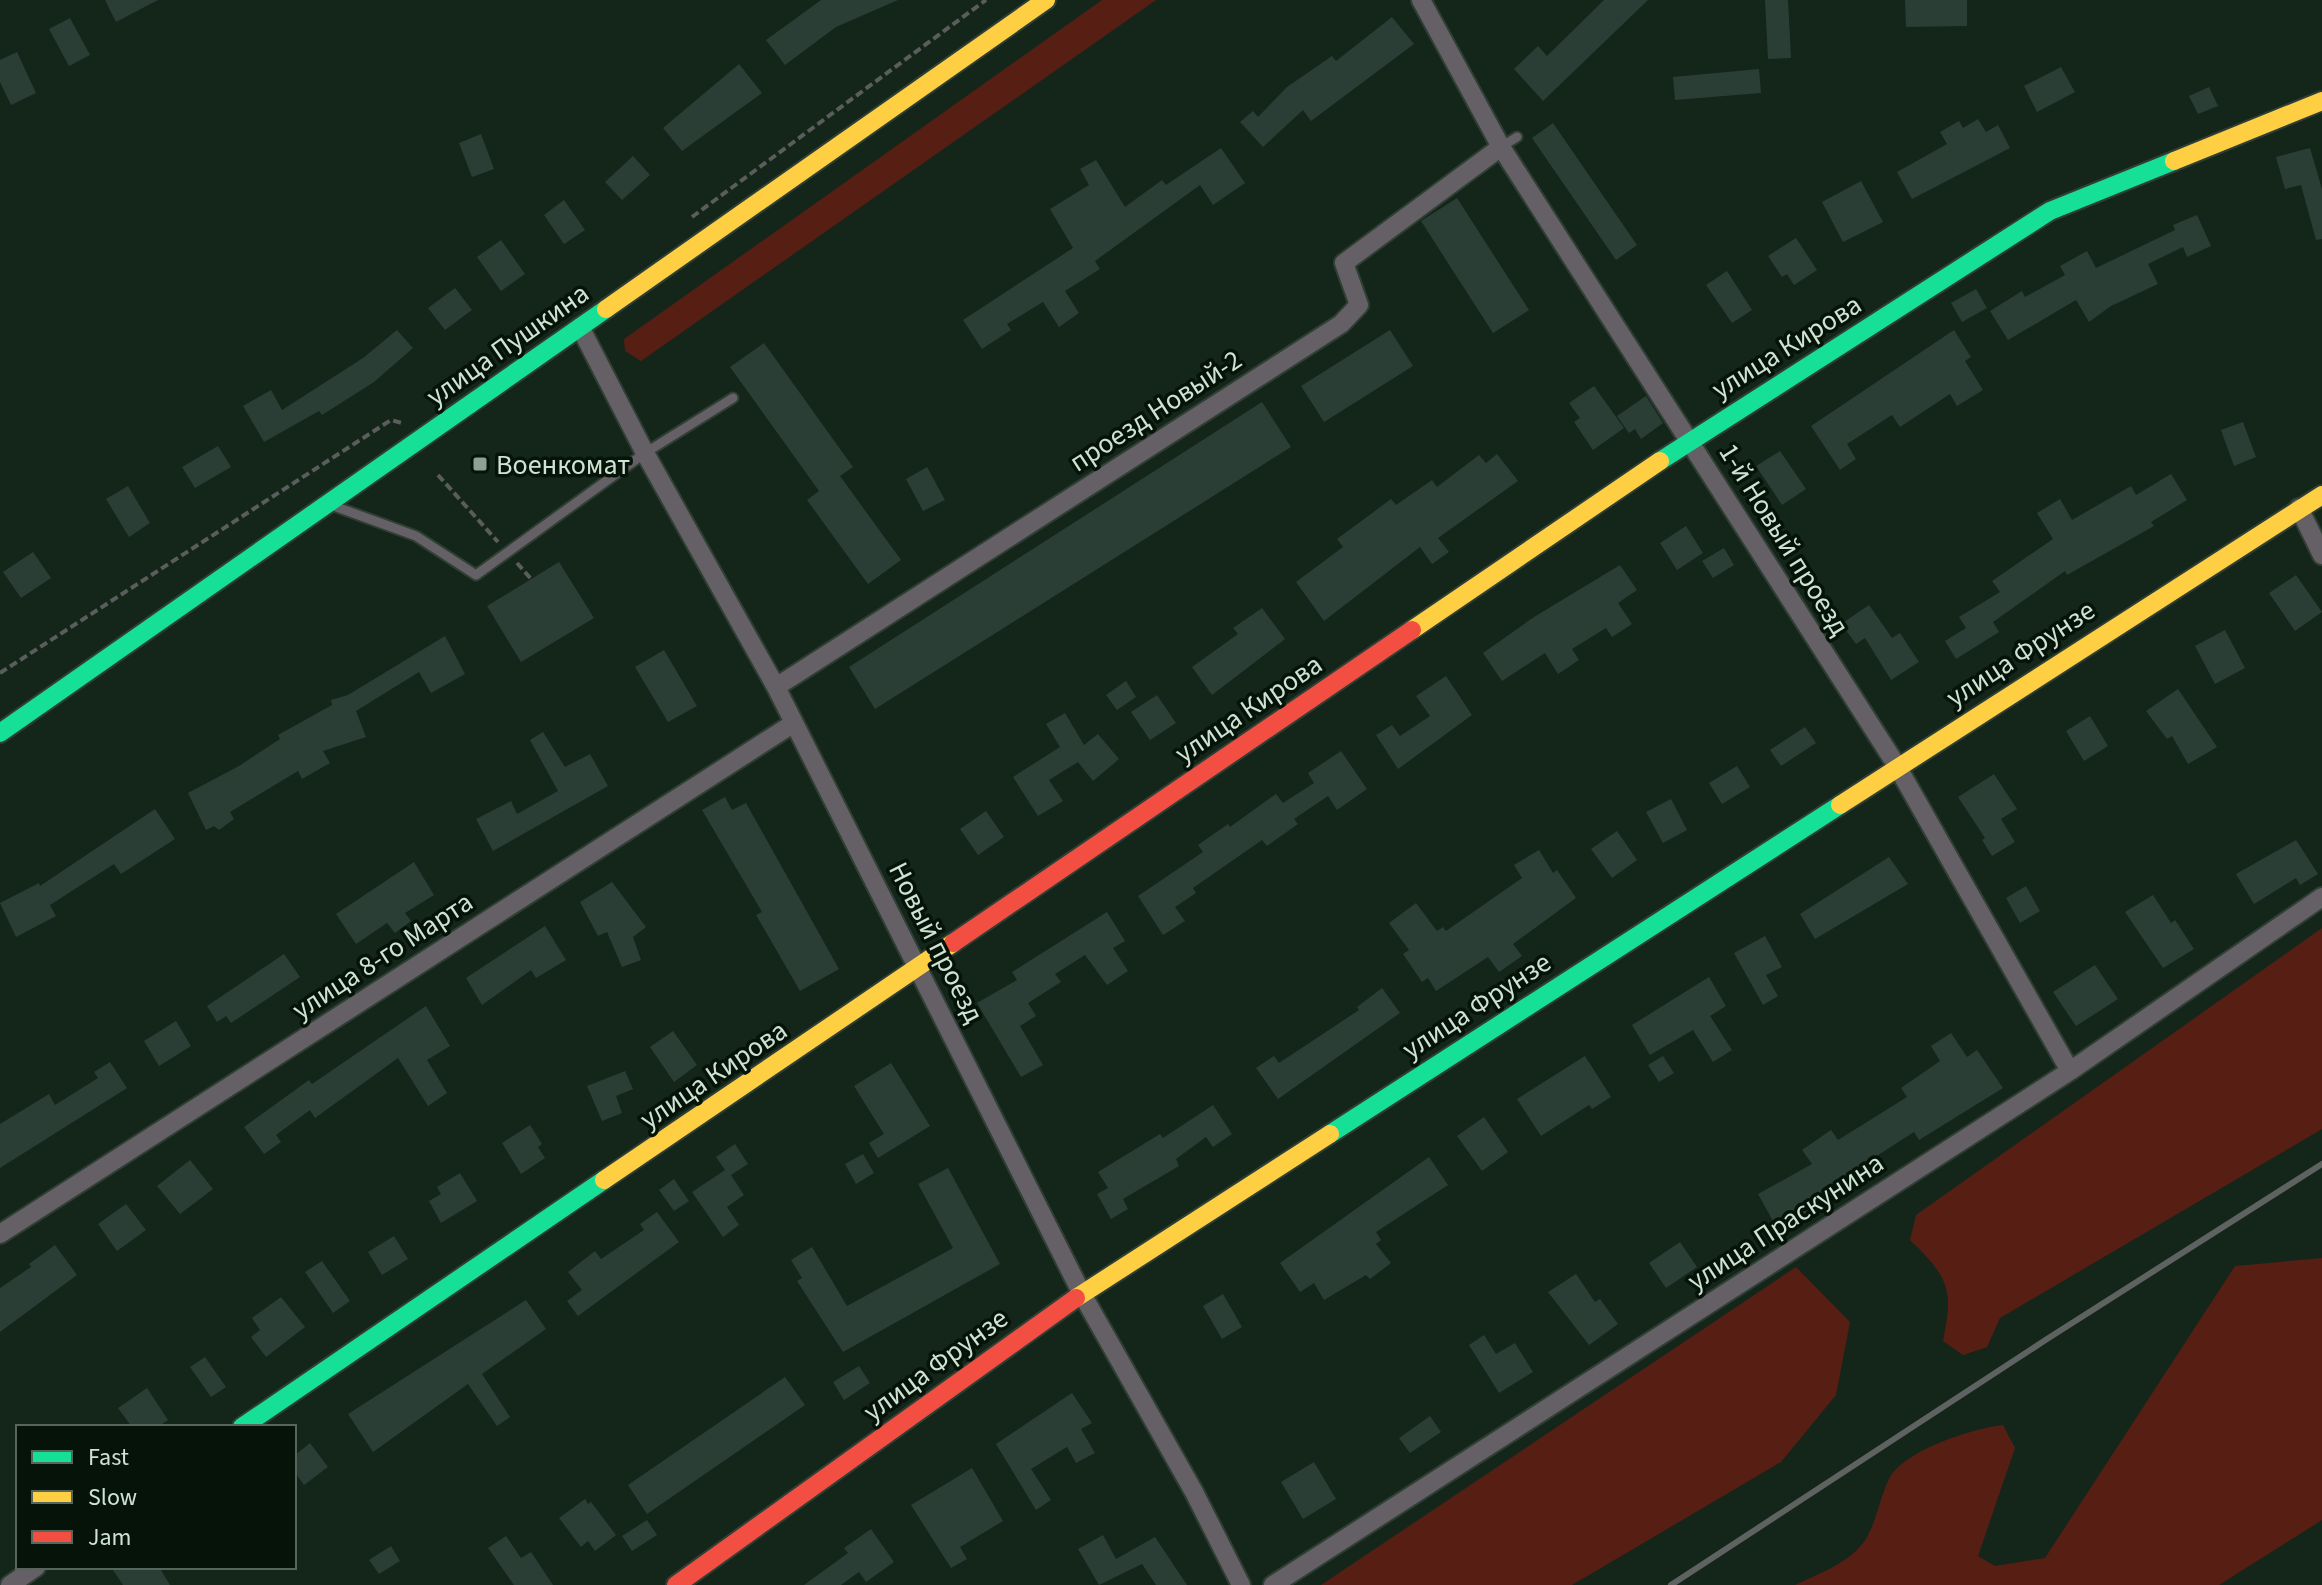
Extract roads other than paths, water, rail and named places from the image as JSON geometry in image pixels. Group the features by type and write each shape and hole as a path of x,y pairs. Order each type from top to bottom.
{"street":[{"name":"улица Пушкина","path":"0,733 1046,0"},
{"name":"1-й Новый проезд","path":"1421,0 1689,441 1897,766 2070,1071"},
{"name":"улица Кирова","path":"245,1425 1689,441 2050,211 2322,101"},
{"name":"проезд Новый-2","path":"776,687 1341,324 1359,305 1344,263 1509,142"},
{"name":"Новый проезд","path":"580,327 645,453 776,687 1082,1294 1194,1492 1241,1585"},
{"name":"улица Фрунзе","path":"676,1585 1082,1294 2322,495"},
{"path":"2299,508 2322,555"},
{"name":"улица 8-го Марта","path":"0,1234 794,723"},
{"name":"улица Праскунина","path":"1273,1585 2070,1071 2322,897"},
{"path":"10,1585 33,1569"}],"lane":[{"path":"328,503 416,536 476,575 645,453 733,398"}],"railway":[{"path":"1671,1585 2322,1164"}],"place":[{"name":"Военкомат","path":"480,464"}]}
